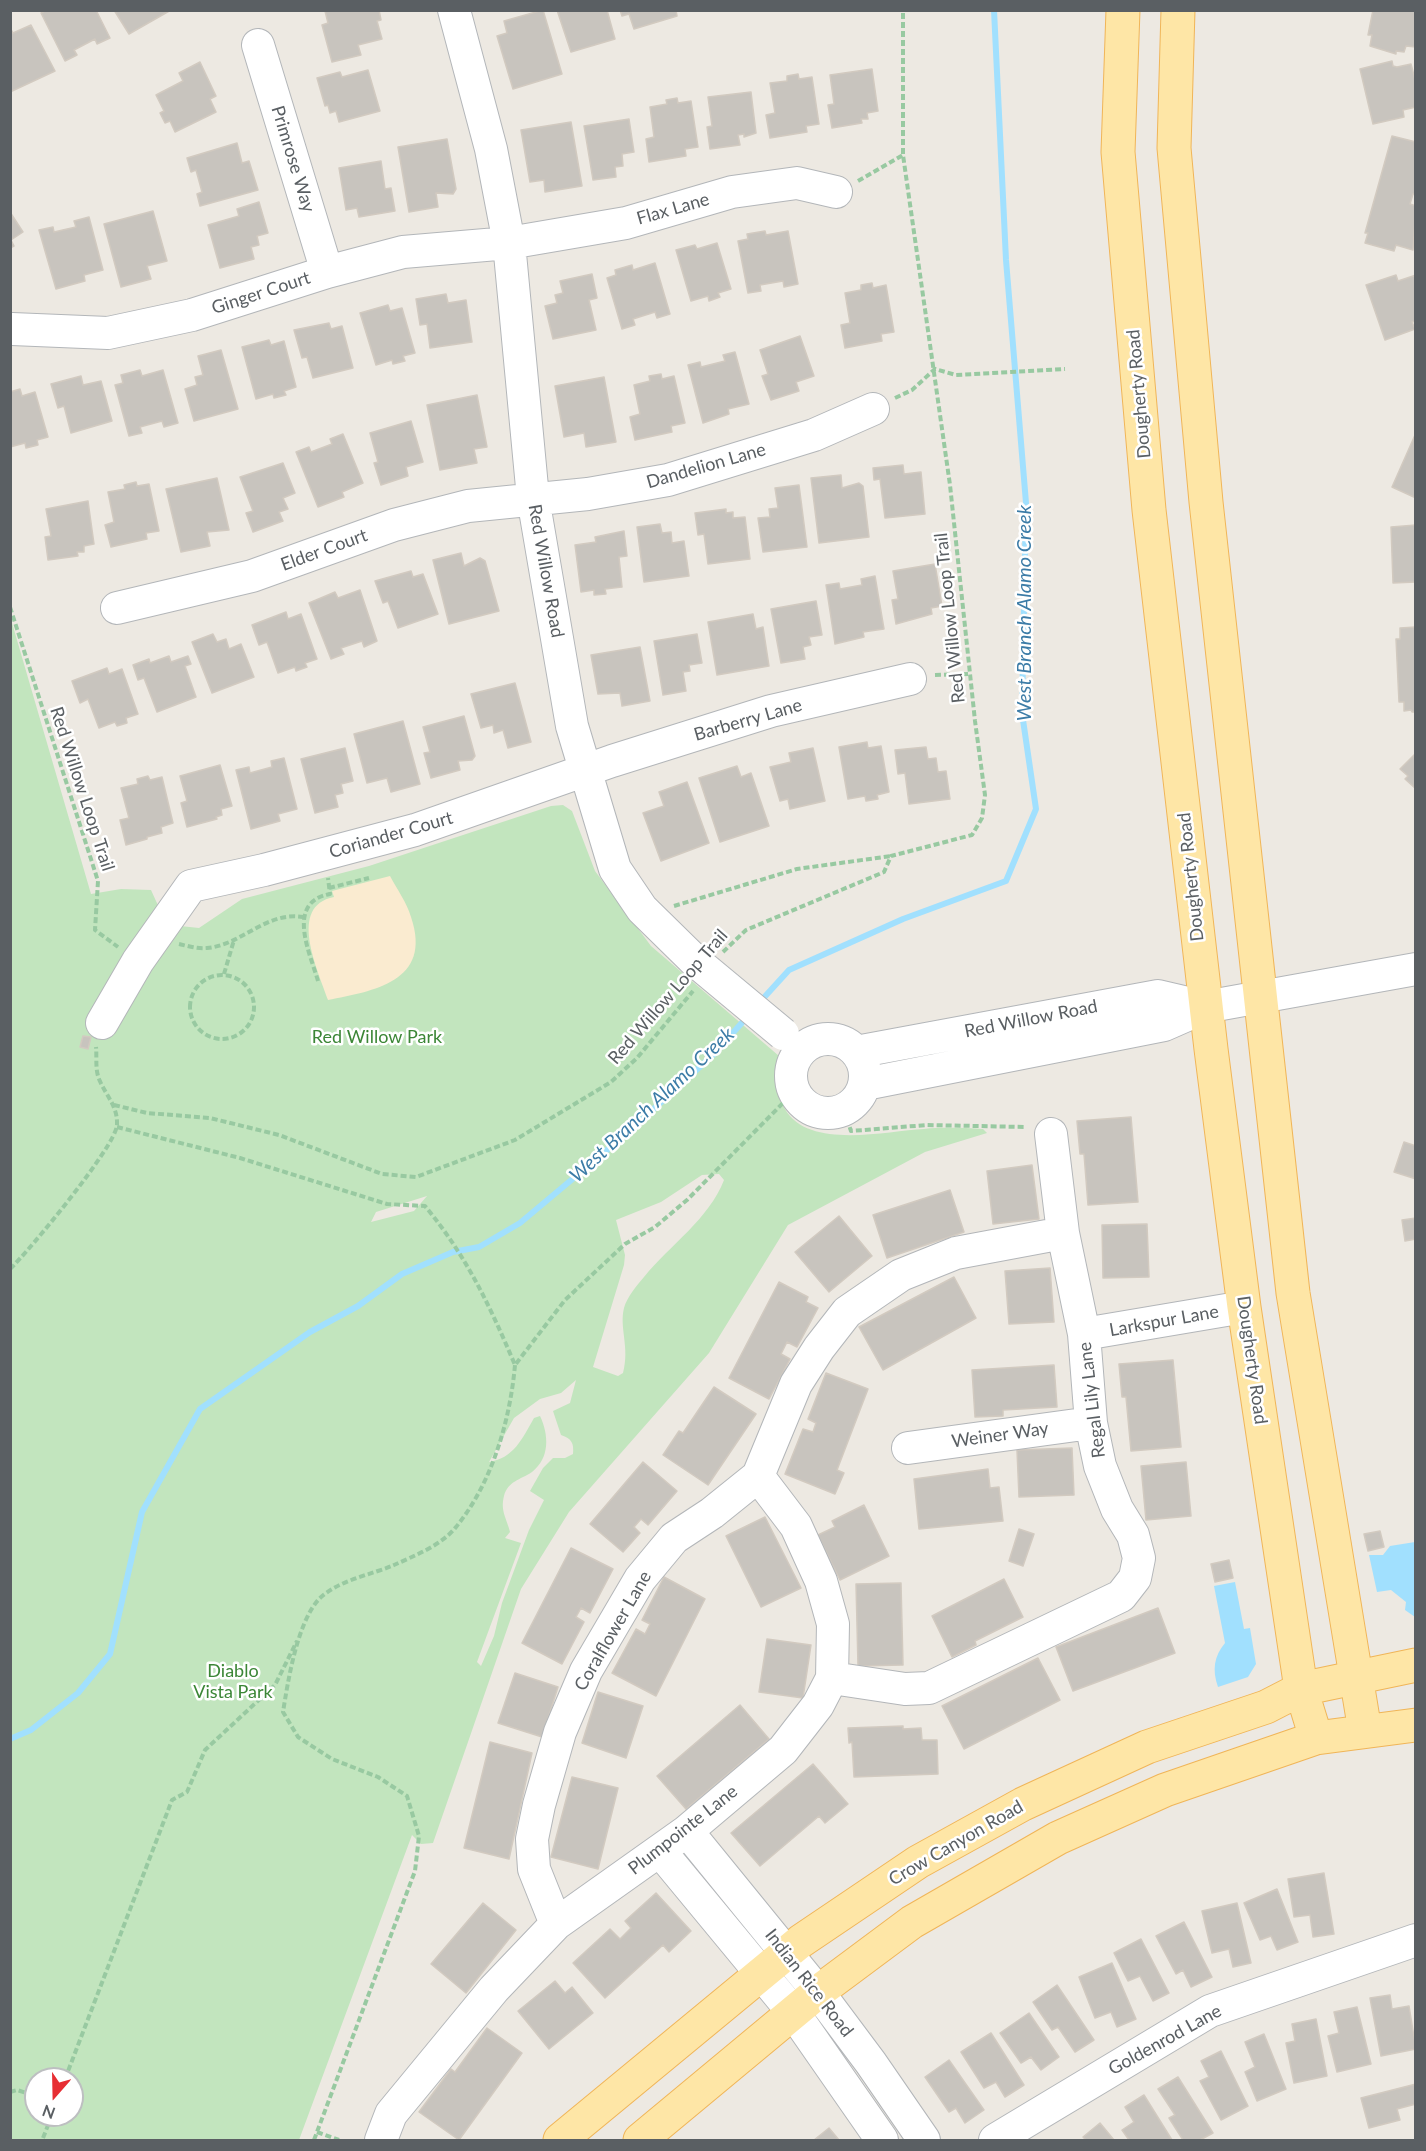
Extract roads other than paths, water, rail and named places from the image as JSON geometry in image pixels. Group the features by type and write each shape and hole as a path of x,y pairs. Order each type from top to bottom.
{"main road":[{"name":"Dougherty Road","path":"1123,10 1118,152 1149,510 1205,1007 1244,1307 1301,1689 1316,1738"},
{"path":"1178,10 1174,148 1206,502 1263,997 1293,1293 1365,1731"},
{"name":"Crow Canyon Road","path":"560,2140 801,1941 918,1862 1023,1804 1147,1747 1266,1707 1301,1689 1416,1665"},
{"path":"640,2140 793,2012 912,1922 1058,1838 1165,1790 1316,1738 1416,1725"}],"street":[{"name":"Red Willow Road","path":"454,10 491,149 509,243 533,498 572,726 588,771 615,869 647,914 702,969 793,1042"},
{"name":"Primrose Way","path":"258,45 327,272"},
{"name":"Flax Lane","path":"509,243 626,223 732,192 797,183 836,192"},
{"name":"Ginger Court","path":"12,329 108,333 192,315 327,272 403,252 509,243"},
{"name":"Dandelion Lane","path":"533,498 588,494 668,480 814,435 873,409"},
{"name":"Elder Court","path":"117,608 252,576 394,525 468,506 533,498"},
{"name":"Barberry Lane","path":"588,771 771,711 910,679"},
{"name":"Coriander Court","path":"102,1023 138,961 191,886 415,830 588,771"},
{"name":"Red Willow Road","path":"865,1084 1164,1025 1205,1007 1416,969"},
{"name":"Red Willow Road","path":"856,1052 1158,996 1205,1007"},
{"path":"830,1039 840,1041 856,1052 864,1067 865,1084 860,1095 844,1110 833,1113 812,1109 796,1094 791,1075 797,1057 793,1042 811,1043 830,1039"},
{"name":"Regal Lily Lane","path":"832,1678 905,1689 929,1688 1121,1596 1135,1578 1139,1558 1133,1535 1117,1509 1100,1466 1091,1423 1084,1334 1063,1233 1051,1134"},
{"name":"Coralflower Lane","path":"556,1924 534,1869 532,1839 560,1732 586,1671 640,1579 674,1538 712,1513 758,1476 796,1384 819,1348 847,1312 901,1275 956,1253 1063,1233"},
{"name":"Larkspur Lane","path":"1084,1334 1244,1307"},
{"name":"Weiner Way","path":"908,1448 1091,1423"},
{"name":"Plumpointe Lane","path":"381,2140 391,2114 494,1989 556,1924 687,1831 783,1750 818,1705 832,1678 833,1624 821,1581 796,1526 758,1476"},
{"name":"Indian Rice Road","path":"687,1831 818,1992 924,2140"},
{"name":"Indian Rice Road","path":"660,1851 793,2012 882,2140"},
{"name":"Goldenrod Lane","path":"995,2140 1210,2011 1415,1942"}],"water":[{"path":"1416,1542 1415,1617 1405,1610 1406,1602 1391,1590 1377,1592 1369,1555 1383,1555 1390,1546"},
{"path":"1235,1582 1244,1629 1250,1628 1256,1664 1248,1677 1218,1687 1215,1664 1218,1653 1225,1643 1214,1586"}],"waterway":[{"name":"West Branch Alamo Creek","path":"759,1003 789,970 903,919 1006,881 1036,809 1022,713 1026,503 1006,260 994,10"},
{"name":"West Branch Alamo Creek","path":"10,1739 31,1730 78,1693 110,1654 142,1512 200,1409 310,1332 358,1306 402,1274 453,1252 479,1247 520,1223 625,1135 715,1053 747,1017"}],"park label":[{"name":"Red Willow Park","path":"377,1037"},
{"name":"Diablo Vista Park","path":"233,1681"}]}
